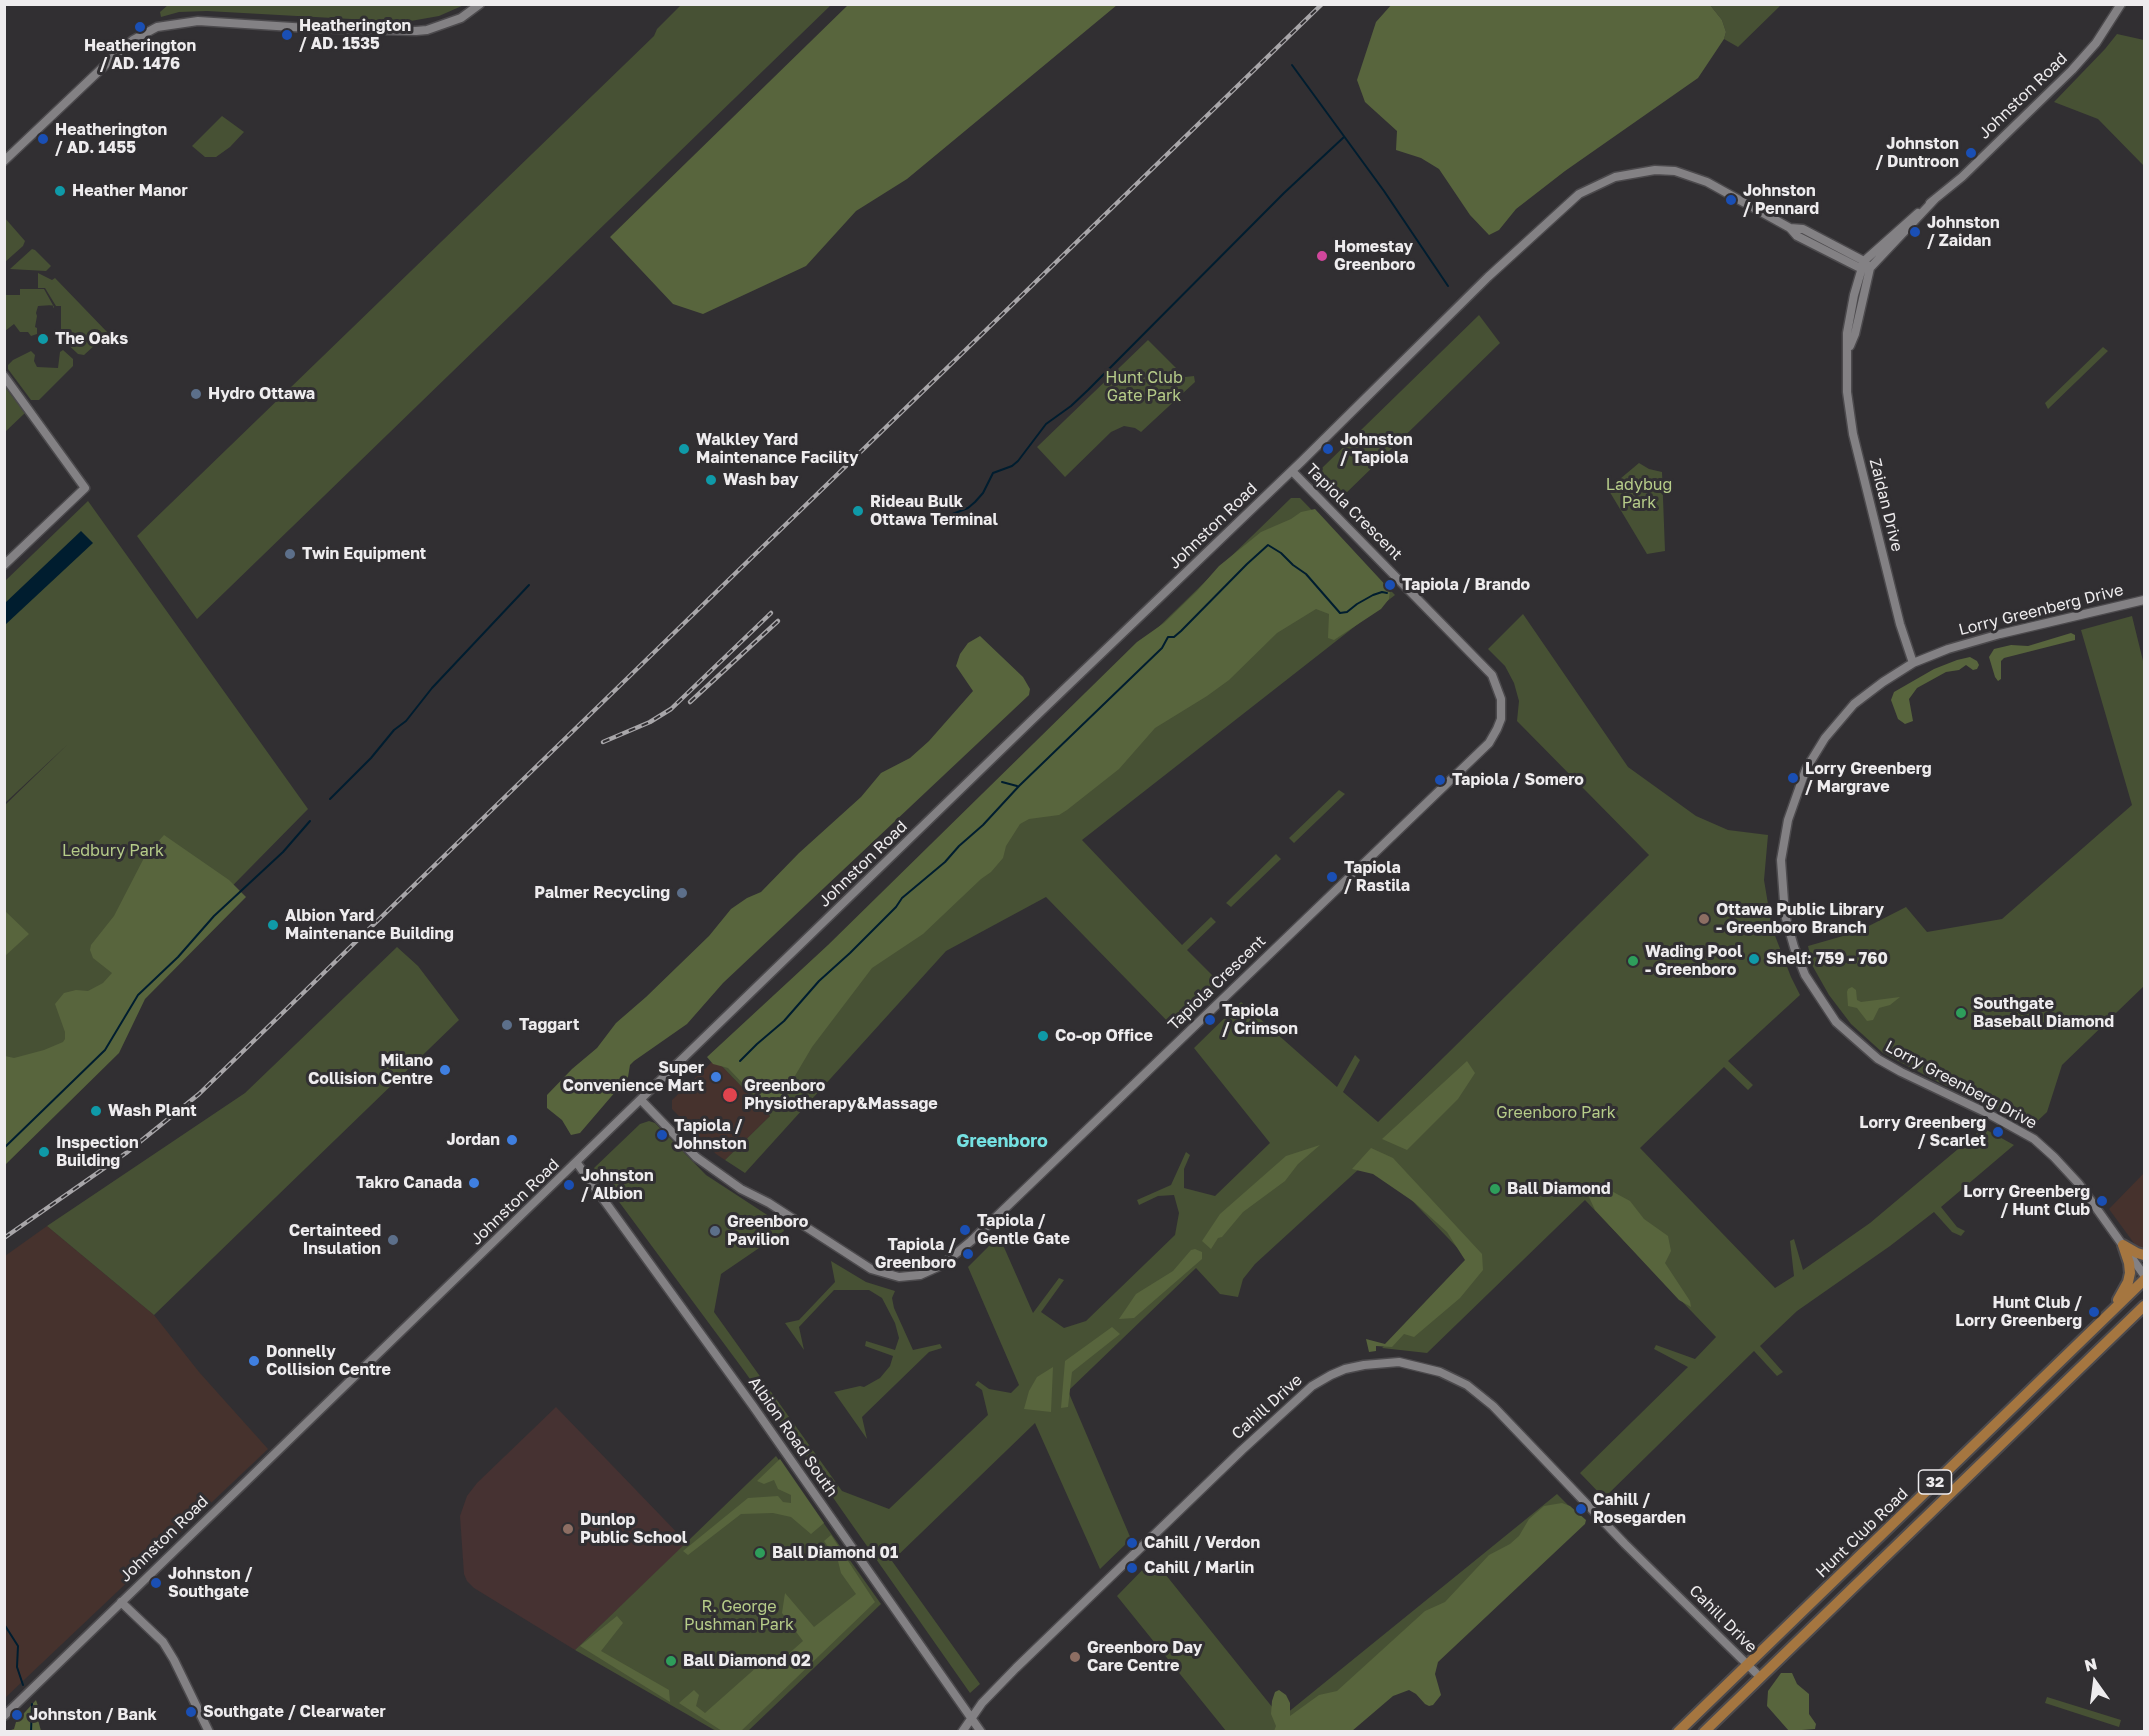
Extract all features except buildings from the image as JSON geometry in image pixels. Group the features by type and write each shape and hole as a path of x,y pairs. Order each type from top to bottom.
{"main road":[{"path":"2124,1245 2145,1255"},
{"path":"2111,1311 2129,1278 2129,1263 2124,1245"},
{"name":"Hunt Club Road","path":"1678,1731 2145,1280"},
{"name":"Hunt Club Road","path":"1704,1731 2145,1306"}],"street":[{"path":"4,161 119,52 133,40 158,27 198,21 416,32 461,18 480,4"},
{"name":"Johnston Road","path":"4,1716 1293,471 1491,275 1579,194 1596,184 1636,172 1675,171 1707,182 1790,228 1797,236 1864,266 1935,199 1962,177 2072,70 2096,44 2121,4"},
{"name":"Zaidan Drive","path":"1864,266 1847,333 1847,392 1853,434 1900,624 1914,663"},
{"path":"4,375 86,488 4,565"},
{"name":"Tapiola Crescent","path":"641,1100 696,1157 716,1172 770,1203 870,1269 899,1277 920,1275 942,1265 968,1244 1489,743 1501,718 1501,699 1492,675 1293,471"},
{"name":"Lorry Greenberg Drive","path":"2145,600 2000,634 1948,649 1914,663 1883,681 1854,704 1825,738 1799,786 1788,820 1781,861 1785,915 1794,946 1804,972 1820,1000 1846,1033 1893,1068 1987,1113 2034,1139 2054,1156 2079,1184 2145,1275"},
{"name":"Albion Road South","path":"577,1163 753,1406 981,1731"},
{"name":"Cahill Drive","path":"962,1731 982,1703 1016,1668 1242,1450 1312,1386 1331,1375 1364,1365 1399,1362 1440,1372 1467,1385 1493,1407 1625,1544 1760,1677"},
{"path":"121,1602 163,1642 209,1731"}],"shaded area":[{"path":"715,1059 770,1116 725,1160 716,1154 672,1109 672,1100"},
{"path":"2144,1173 2144,1249 2136,1246 2109,1209"},
{"path":"47,1226 154,1315 199,1372 268,1449 5,1698 5,1256"},
{"name":"Dunlop Public School","path":"556,1407 687,1543 575,1650 474,1588 464,1574 460,1516 467,1496 477,1483"}],"green space":[{"path":"682,4 831,5 197,619 137,536 654,36 657,29"},
{"path":"1392,4 1710,5 1722,20 1726,32 1724,39 1698,78 1565,171 1516,209 1499,230 1489,235 1470,215 1439,169 1421,158 1396,150 1397,131 1365,102 1357,80 1376,22"},
{"path":"168,5 464,5 439,16 405,22 207,11 179,12 161,17 160,12"},
{"path":"848,5 1117,5 907,179 856,211 806,266 703,314 673,304 610,237"},
{"path":"1710,5 1781,5 1738,47 1724,39 1726,32 1722,20"},
{"path":"2117,34 2144,40 2144,166 2098,119 2054,102"},
{"path":"222,116 244,132 230,147 216,157 205,157 192,146"},
{"path":"4,217 25,241 23,246 5,262"},
{"path":"32,249 51,266 46,271 10,269"},
{"path":"38,273 52,280 55,278 108,333 84,355 78,354 61,338 61,306 56,306 45,288 38,288"},
{"path":"20,289 44,289 53,305 38,306 35,327 37,334 31,336 28,332 20,332 14,324 5,331 5,295 20,295"},
{"path":"1479,315 1500,343 1341,498 1322,478 1322,468"},
{"name":"Hunt Club Gate Park","path":"1148,340 1185,377 1194,376 1195,382 1141,432 1124,426 1111,432 1065,477 1037,447"},
{"path":"2103,347 2108,351 2048,409 2045,403"},
{"path":"63,350 73,359 73,366 39,400 31,400 8,369 8,365 31,351 35,355 34,361 37,367 58,368 60,352"},
{"path":"5,387 25,413 4,432"},
{"name":"Ladybug Park","path":"1639,463 1649,469 1662,472 1665,551 1647,554 1608,489"},
{"path":"1291,498 1300,498 1395,595 1082,840 1182,945 1211,917 1216,922 1187,950 1221,984 1175,1029 1046,897 946,951 745,1173 725,1160 770,1116 715,1059"},
{"name":"Ledbury Park","path":"88,501 308,809 123,997 5,1123 5,805 68,744 5,803 5,581"},
{"path":"1315,509 1390,590 1389,599 1381,609 1334,640 1328,638 1329,614 1316,609 1277,633 1229,680 1155,728 1119,769 1067,810 1059,815 1029,819 1020,824 1006,846 1003,858 991,872 923,934 872,968 812,1047 786,1091 772,1106 767,1109 728,1068 713,1064 707,1057 828,945 1137,642 1164,623 1219,566 1261,532 1301,512"},
{"name":"Greenboro Park","path":"1523,614 1628,767 1696,816 1728,830 1768,835 1764,880 1772,928 1800,995 1728,1061 1753,1085 1748,1090 1724,1067 1640,1148 1775,1288 1794,1276 1790,1241 1794,1239 1803,1270 1870,1223 1983,1128 2014,1145 1941,1207 1957,1227 1965,1231 1961,1236 1952,1232 1934,1212 1797,1311 1760,1346 1783,1372 1777,1376 1754,1351 1604,1498 1580,1473 1688,1367 1654,1349 1656,1345 1695,1359 1716,1337 1585,1200 1427,1353 1382,1348 1472,1263 1371,1158 1255,1264 1243,1279 1238,1297 1220,1294 1196,1268 1068,1391 1131,1539 1100,1569 1035,1423 892,1561 980,1684 970,1693 745,1372 594,1168 640,1124 649,1121 655,1123 706,1175 781,1224 784,1231 721,1274 714,1312 842,1491 889,1509 988,1415 982,1390 975,1385 978,1381 989,1389 1011,1393 1019,1385 968,1267 999,1236 1033,1313 1059,1278 1064,1280 1041,1312 1064,1328 1086,1321 1175,1235 1179,1213 1174,1195 1158,1196 1139,1205 1137,1200 1171,1185 1186,1152 1190,1155 1184,1169 1184,1188 1215,1196 1270,1143 1194,1048 1241,1002 1337,1087 1355,1055 1360,1060 1343,1092 1378,1122 1649,855 1517,721 1519,701 1514,683 1505,666 1488,649"},
{"path":"2132,616 2144,665 2144,986 2062,1065 2047,1112 2030,1128 2013,1117 1883,1053 1851,1024 1829,995 1812,965 1808,946 1857,932 1906,907 1927,932 2002,919 2132,805 2081,630"},
{"path":"2071,633 2075,635 2075,640 2004,658 2001,661 2001,679 1998,681 1995,677 1989,657 1994,649 2011,645 2028,646"},
{"path":"980,636 1023,677 1030,689 1029,695 723,983 687,1024 634,1061 630,1065 628,1077 580,1133 571,1135 562,1120 547,1108 547,1095 572,1069 597,1048 616,1023 709,936 731,909 761,892 799,853 861,797 881,773 910,758 929,741 973,691 956,666 960,654 968,643"},
{"path":"1970,657 1977,661 1979,665 1977,669 1973,670 1966,665 1959,670 1946,672 1917,688 1909,699 1913,721 1905,724 1898,719 1891,700 1894,692 1934,669"},
{"path":"1339,790 1345,794 1294,843 1289,838"},
{"path":"164,835 229,880 246,897 145,999 119,1053 5,1165 5,1056 14,1058 63,1042 65,1032 55,1004 64,993 76,990 88,991 103,983 112,973 93,958 91,945 114,916 145,856"},
{"path":"1276,854 1281,859 1231,907 1226,903"},
{"path":"5,911 29,934 4,956"},
{"path":"397,947 418,966 459,1020 154,1315 47,1226 245,1093"},
{"path":"1852,987 1856,990 1857,1000 1861,1002 1900,997 1890,1005 1879,1008 1873,1020 1867,1021 1857,1008 1848,1006 1847,992"},
{"path":"1467,1061 1475,1073 1458,1099 1407,1150 1382,1139"},
{"path":"1320,1145 1298,1164 1285,1181 1243,1212 1222,1237 1218,1238 1211,1249 1202,1241 1220,1214 1286,1156"},
{"path":"1371,1148 1393,1158 1482,1254 1483,1270 1460,1298 1414,1337 1404,1334 1392,1347 1376,1346 1376,1351 1369,1352 1366,1339 1385,1344 1465,1260 1447,1232 1414,1202 1373,1174 1352,1169"},
{"path":"1596,1186 1604,1187 1630,1201 1644,1219 1668,1236 1671,1251 1665,1263 1690,1301 1691,1307 1679,1300 1595,1210 1589,1197 1590,1191"},
{"path":"1191,1250 1202,1252 1202,1259 1134,1318 1119,1319 1136,1294 1173,1271"},
{"path":"831,1261 866,1282 895,1291 892,1298 894,1308 913,1350 940,1344 942,1348 929,1352 862,1417 867,1439 834,1392 864,1387 880,1378 890,1366 893,1356 865,1346 866,1341 895,1350 899,1338 895,1323 882,1298 869,1290 834,1290 799,1327 804,1350 785,1323 799,1320 835,1282"},
{"path":"1112,1327 1120,1334 1072,1372 1068,1407 1061,1408 1065,1361"},
{"path":"1053,1367 1051,1412 1024,1409 1029,1391 1037,1377"},
{"name":"R. George Pushman Park","path":"776,1456 881,1604 748,1731 716,1731 575,1650"},
{"path":"780,1459 824,1523 811,1534 791,1517 773,1513 741,1514 688,1555 683,1551 748,1498 778,1496 783,1502 791,1503 791,1495 778,1489 774,1480 764,1484 757,1481"},
{"path":"1557,1494 1582,1519 1326,1731 1226,1731 1117,1596 1153,1559 1281,1718"},
{"path":"1562,1503 1570,1506 1586,1520 1585,1524 1438,1662 1435,1674 1441,1695 1433,1705 1425,1704 1409,1690 1393,1696 1352,1731 1274,1731 1276,1726 1271,1714 1275,1692 1279,1690 1286,1695 1290,1703 1290,1716 1319,1695 1337,1691 1425,1611 1445,1602 1489,1555 1510,1544 1519,1536 1529,1519 1544,1506"},
{"path":"831,1535 875,1602 741,1731 722,1731 679,1703 694,1690 699,1695 696,1706 705,1713 758,1666 768,1670 803,1641 782,1613 785,1593 814,1627 856,1594 841,1573 838,1561 824,1541"},
{"path":"617,1616 623,1623 601,1651 669,1690 670,1702 580,1646"},
{"path":"1781,1673 1792,1673 1797,1684 1809,1694 1809,1714 1816,1724 1815,1729 1789,1731 1767,1706 1768,1691"},
{"path":"2047,1697 2121,1720 2119,1727 2045,1703"},
{"path":"36,1700 38,1706 36,1712 41,1731 8,1731 14,1729 16,1722"}],"water":[{"path":"81,531 93,543 5,625 5,603"}],"waterway":[{"path":"1292,65 1384,191 1448,286"},
{"path":"950,515 968,508 975,502 983,493 993,473 1012,466 1018,461 1046,424 1088,390 1284,193 1344,137"},
{"path":"740,1061 784,1021 819,981 850,953 896,907 902,898 945,862 1019,786 1162,648 1168,637 1174,637 1181,631 1268,545 1306,574 1340,613 1347,612 1373,595 1387,593"},
{"path":"330,799 371,758 394,730 406,721 432,688 529,585"},
{"path":"1002,782 1017,786"},
{"path":"4,1148 105,1050 138,995 178,957 214,916 283,852 310,821"},
{"path":"4,1624 18,1646 17,1667 23,1685"},
{"path":"31,1732 32,1704"}],"railway":[{"path":"4,1238 126,1153 199,1094 1322,4"},
{"path":"603,742 650,722 671,709 771,613"},
{"path":"690,702 778,621"}],"place":[{"name":"Heatherington / AD. 1476","path":"140,27"},
{"name":"Heatherington / AD. 1535","path":"287,35"},
{"name":"Heatherington / AD. 1455","path":"43,139"},
{"name":"Johnston / Duntroon","path":"1971,153"},
{"name":"Heather Manor","path":"60,191"},
{"name":"Johnston / Pennard","path":"1731,200"},
{"name":"Johnston / Zaidan","path":"1915,232"},
{"name":"Homestay Greenboro","path":"1322,256"},
{"name":"The Oaks","path":"43,339"},
{"name":"Hydro Ottawa","path":"196,394"},
{"name":"Walkley Yard Maintenance Facility","path":"684,449"},
{"name":"Johnston / Tapiola","path":"1328,449"},
{"name":"Wash bay","path":"711,480"},
{"name":"Rideau Bulk Ottawa Terminal","path":"858,511"},
{"name":"Twin Equipment","path":"290,554"},
{"name":"Tapiola / Brando","path":"1390,585"},
{"name":"Lorry Greenberg / Margrave","path":"1793,778"},
{"name":"Tapiola / Somero","path":"1440,780"},
{"name":"Tapiola / Rastila","path":"1332,877"},
{"name":"Palmer Recycling","path":"682,893"},
{"name":"Ottawa Public Library - Greenboro Branch","path":"1704,919"},
{"name":"Albion Yard Maintenance Building","path":"273,925"},
{"name":"Shelf: 759 - 760","path":"1754,959"},
{"name":"Wading Pool - Greenboro","path":"1633,961"},
{"name":"Southgate Baseball Diamond","path":"1961,1013"},
{"name":"Tapiola / Crimson","path":"1210,1020"},
{"name":"Taggart","path":"507,1025"},
{"name":"Co-op Office","path":"1043,1036"},
{"name":"Milano Collision Centre","path":"445,1070"},
{"name":"Super Convenience Mart","path":"716,1077"},
{"name":"Greenboro Physiotherapy&Massage","path":"730,1095"},
{"name":"Wash Plant","path":"96,1111"},
{"name":"Lorry Greenberg / Scarlet","path":"1998,1132"},
{"name":"Tapiola / Johnston","path":"662,1135"},
{"name":"Jordan","path":"512,1140"},
{"name":"Inspection Building","path":"44,1152"},
{"name":"Takro Canada","path":"474,1183"},
{"name":"Johnston / Albion","path":"569,1185"},
{"name":"Ball Diamond","path":"1495,1189"},
{"name":"Lorry Greenberg / Hunt Club","path":"2102,1201"},
{"name":"Tapiola / Gentle Gate","path":"965,1230"},
{"name":"Greenboro Pavilion","path":"715,1231"},
{"name":"Certainteed Insulation","path":"393,1240"},
{"name":"Tapiola / Greenboro","path":"968,1254"},
{"name":"Hunt Club / Lorry Greenberg","path":"2094,1312"},
{"name":"Donnelly Collision Centre","path":"254,1361"},
{"name":"Cahill / Rosegarden","path":"1581,1509"},
{"name":"Dunlop Public School","path":"568,1529"},
{"name":"Cahill / Verdon","path":"1132,1543"},
{"name":"Ball Diamond 01","path":"760,1553"},
{"name":"Cahill / Marlin","path":"1132,1568"},
{"name":"Johnston / Southgate","path":"156,1583"},
{"name":"Greenboro Day Care Centre","path":"1075,1657"},
{"name":"Ball Diamond 02","path":"671,1661"},
{"name":"Southgate / Clearwater","path":"191,1712"},
{"name":"Johnston / Bank","path":"17,1715"}],"district":[{"name":"Greenboro","path":"1002,1141"}]}
